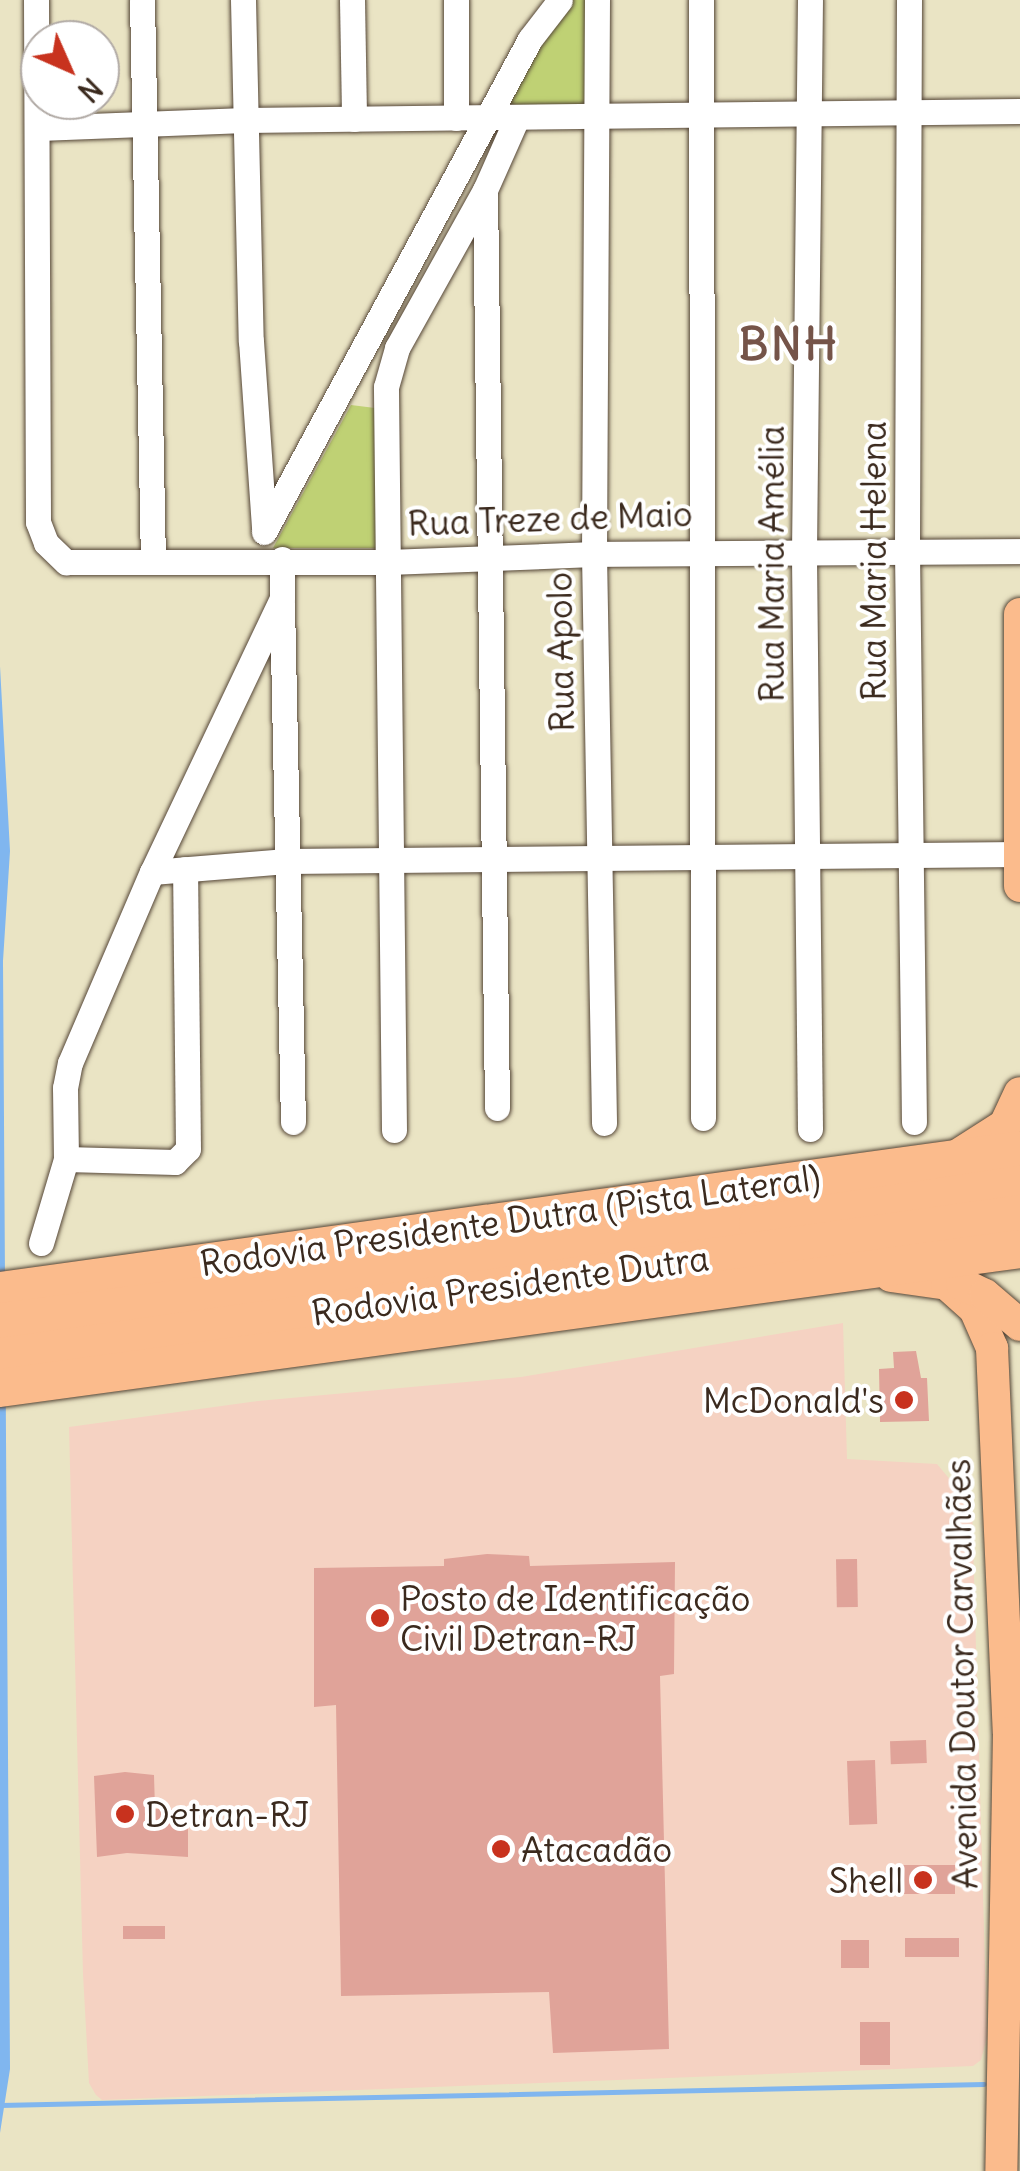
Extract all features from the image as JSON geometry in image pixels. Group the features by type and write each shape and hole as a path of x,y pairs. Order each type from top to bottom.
{"highway":[{"name":"Rodovia Presidente Dutra (Pista Lateral)","path":"16,1330 947,1160 1020,1150"},
{"name":"Rodovia Presidente Dutra","path":"16,1330 1020,1184"},
{"name":"Rodovia Presidente Dutra","path":"16,1330 1020,1214"},
{"name":"Rodovia Presidente Dutra (Pista Lateral)","path":"16,1330 856,1272 1020,1249"},
{"name":"Rodovia Presidente Dutra (Pista Lateral)","path":"0,1388 16,1330"}],"main road":[{"path":"1020,614 1020,886"},
{"path":"947,1160 1005,1125 1020,1092"},
{"path":"856,1272 978,1290 1020,1326"},
{"name":"Avenida Doutor Carvalhães","path":"947,1284 975,1309 992,1348 1014,1796 1001,2171"}],"street":[{"path":"36,0 39,128 245,120 1020,112"},
{"path":"142,0 153,562"},
{"path":"244,0 250,341 264,532 282,598 294,1122"},
{"path":"352,0 354,119"},
{"path":"456,0 456,118"},
{"path":"264,532 486,119 530,40 560,0"},
{"name":"Rua Apolo","path":"597,0 593,119 594,554 604,1123"},
{"path":"700,0 703,1118"},
{"name":"Rua Maria Amélia","path":"810,0 804,554 810,1129"},
{"name":"Rua Maria Helena","path":"909,0 907,551 914,1122"},
{"path":"394,1130 386,387 397,348 485,190 516,120"},
{"name":"Rua Treze de Maio","path":"39,128 38,522 55,555 83,563 388,562 594,554 1020,551"},
{"path":"485,190 497,1108"},
{"path":"41,1244 66,1159 70,1063 152,872 282,598"},
{"path":"152,872 287,862 1020,854"},
{"path":"66,1159 174,1162 183,1156 190,1139 185,869"},
{"path":"991,2171 1001,2116"}],"shaded area":[{"path":"843,1323 847,1459 937,1464 972,1506 987,2037 981,2060 973,2066 102,2100 96,2095 89,2083 83,1974 69,1427 258,1401 521,1377"}],"green space":[{"path":"566,0 588,0 586,107 524,108 508,103"},
{"path":"351,405 375,408 384,548 273,548"}],"water":[{"path":"0,666 10,851 3,961 10,2069 0,2133"}],"building":[{"name":"McDonald's","path":"916,1351 921,1378 927,1378 929,1421 880,1422 879,1369 894,1368 893,1352"},
{"name":"Atacadão","path":"487,1554 529,1556 530,1566 675,1562 674,1674 660,1676 669,2049 553,2053 549,1992 341,1996 336,1705 314,1707 314,1568 444,1566 444,1559"},
{"path":"836,1559 857,1559 858,1607 837,1607"},
{"path":"926,1740 927,1763 891,1764 890,1741"},
{"path":"875,1760 877,1824 849,1825 847,1761"},
{"name":"Detran-RJ","path":"125,1772 154,1775 155,1809 188,1809 188,1857 127,1853 97,1857 94,1776"},
{"name":"Shell","path":"891,1865 955,1865 955,1894 891,1894"},
{"path":"123,1926 165,1926 165,1939 123,1939"},
{"path":"905,1938 959,1938 959,1957 905,1957"},
{"path":"841,1940 869,1940 869,1968 841,1968"},
{"path":"860,2022 890,2022 890,2065 860,2065"}],"waterway":[{"path":"0,2105 984,2084"}],"place":[{"name":"McDonald's","path":"904,1400"},
{"name":"Posto de Identificação Civil Detran-RJ","path":"380,1618"},
{"name":"Detran-RJ","path":"125,1814"},
{"name":"Atacadão","path":"501,1849"},
{"name":"Shell","path":"923,1880"}],"district":[{"name":"BNH","path":"789,345"}]}
